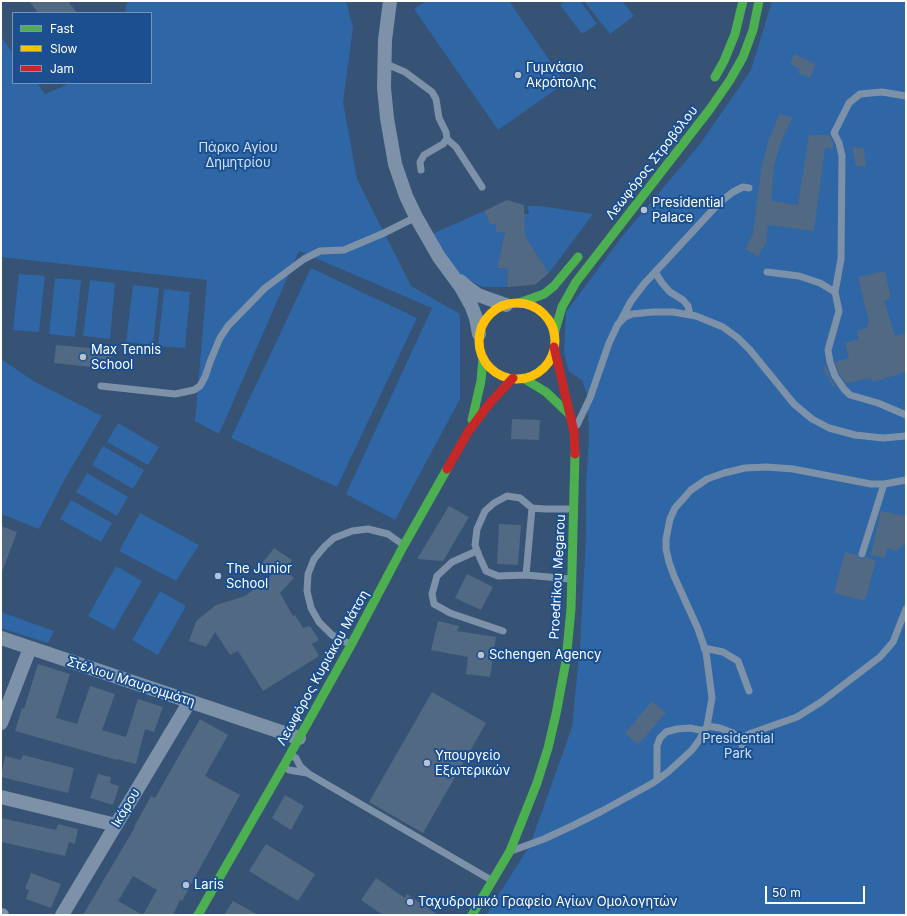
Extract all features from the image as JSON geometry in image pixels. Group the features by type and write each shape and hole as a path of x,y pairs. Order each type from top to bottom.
{"main road":[{"path":"710,85 724,61 735,34 743,1"},
{"name":"Λεωφόρος Στροβόλου","path":"554,334 562,307 576,282 710,110 730,80 743,56 753,30 759,1"},
{"path":"512,304 533,307 544,315 552,327 554,334 554,346 550,359 539,371 524,378 513,378 498,374 492,370 483,358 479,345 479,334 484,321 494,311 512,304 544,294 554,286 581,252"},
{"name":"Proedrikou Megarou","path":"472,915 510,851 537,783 548,748 566,661 571,609 576,459 574,432 554,346"},
{"name":"Λεωφόρος Κυριάκου Μάτση","path":"468,432 482,381 483,358"},
{"name":"Λεωφόρος Κυριάκου Μάτση","path":"202,914 351,645 404,545 468,432 489,404 513,378"},
{"path":"524,378 546,392 569,414"}],"street":[{"path":"389,2 383,63 386,118 393,159 416,218 439,257 471,305 476,318 479,334"},
{"path":"447,268 468,288 478,295 512,304"},
{"name":"Στέλιου Μαυρομμάτη","path":"1,638 299,738"},
{"path":"1,723 30,648"},
{"name":"Ικάρου","path":"62,915 190,701"},
{"path":"1,797 116,825"}],"lane":[{"path":"383,63 405,72 432,92 436,99 439,118 446,132 447,139 444,144 424,155 420,162 421,170"},
{"path":"906,96 882,92 860,94 849,103 834,133 840,143 842,156 841,259 835,292 839,311 828,350 830,362 839,383 850,395 878,403 906,415"},
{"path":"447,139 456,147 482,186"},
{"path":"574,432 590,398 613,333 631,301 644,284 720,202 732,192 743,187 749,188"},
{"path":"101,386 169,394 194,390 200,386 205,378 220,338 228,326 265,288 304,259 320,252 344,250 384,234 416,218"},
{"path":"655,272 670,292 683,300 688,306 690,315"},
{"path":"767,272 799,276 820,283 835,292"},
{"path":"618,324 625,317 641,312 673,312 690,315 723,327 738,338 750,350 794,404 812,418 829,428 855,435 883,438 906,436"},
{"path":"510,851 544,839 578,823 609,808 657,780 692,750 706,729 712,698 704,648 698,629 674,576 666,549 666,539 670,519 675,508 691,490 707,479 724,473 746,468 767,467 793,469 871,484 884,484 906,480"},
{"path":"862,554 884,484"},
{"path":"572,579 526,575 498,576 486,571 475,545 477,529 485,511 494,502 507,496 520,498 532,508 545,510 574,509"},
{"path":"526,575 532,508"},
{"path":"351,645 332,635 319,622 311,608 307,591 308,574 314,559 334,538 352,531 368,530 388,534 404,545"},
{"path":"478,552 452,562 437,576 432,594 434,604 450,613 504,631"},
{"path":"657,780 657,746 660,738 666,732 690,728 720,728 733,733 742,742 749,734 797,717 821,702 880,657 893,642 906,609"},
{"path":"704,648 723,652 738,661 749,691"},
{"path":"290,755 296,758 300,766 309,774 493,881"},
{"path":"283,766 289,770 309,774"}],"green space":[{"name":"Πάρκο Αγίου Δημητρίου","path":"127,1 346,1 353,28 343,102 357,179 411,286 460,314 460,399 395,520 346,494 432,308 299,251 219,434 195,421 207,280 1,257 1,37 12,52 12,84 38,84 45,94 69,84 152,84 152,12 125,12"},
{"path":"426,1 509,1 565,83 498,130 414,9"},
{"path":"566,1 580,1 597,24 582,34 560,5"},
{"path":"584,1 622,1 634,16 610,34"},
{"name":"Presidential Park","path":"772,1 906,1 906,915 486,915 530,845 572,727 580,646 586,537 586,484 589,436 587,394 582,380 569,372 564,353 566,312 621,238 700,144 751,70"},
{"path":"527,206 540,206 593,214 549,273 520,229 524,214 529,214"},
{"path":"484,211 490,224 496,224 496,231 505,232 497,268 508,269 507,287 483,287 467,280 446,260 432,234"},
{"path":"311,268 417,318 337,487 231,438"},
{"path":"19,274 45,276 39,332 13,330"},
{"path":"55,278 81,280 75,337 49,334"},
{"path":"90,280 115,283 110,339 83,336"},
{"path":"133,285 159,288 153,345 126,342"},
{"path":"164,289 190,292 185,348 158,346"},
{"path":"1,359 35,382 102,416 66,477 39,529 1,514"},
{"path":"118,423 159,447 148,465 107,442"},
{"path":"103,446 144,470 133,489 92,465"},
{"path":"87,473 128,497 117,516 76,492"},
{"path":"71,500 112,523 101,542 60,519"},
{"path":"140,513 199,545 176,581 119,551"},
{"path":"116,566 142,581 114,630 88,616"},
{"path":"160,591 186,606 158,655 132,640"},
{"path":"1,612 54,631 48,643 1,628"}],"building":[{"path":"29,1 68,1 76,12 37,12"},
{"path":"794,54 816,64 810,78 798,73 800,69 790,64"},
{"path":"779,114 793,117 782,139 774,166 771,201 798,205 809,135 829,135 833,143 833,149 825,148 814,231 768,225 766,243 758,256 745,249 753,234 761,170 768,142"},
{"path":"852,147 864,148 866,166 856,166"},
{"path":"507,200 524,205 525,236 549,273 536,284 507,287 508,269 497,268 505,232 496,232 496,224 490,224 484,211"},
{"path":"885,271 891,299 884,300 895,336 906,333 906,372 873,382 871,378 846,383 839,374 835,362 849,358 845,343 859,339 857,331 868,327 867,323 869,322 858,277"},
{"name":"Max Tennis School","path":"56,345 112,350 110,369 54,363"},
{"path":"826,366 830,378 836,386 833,386 822,367"},
{"path":"512,419 540,420 539,440 511,439"},
{"path":"449,506 469,517 443,561 417,559"},
{"path":"881,511 906,516 906,542 897,551 887,548 885,558 871,555"},
{"path":"499,524 521,525 518,565 497,564"},
{"path":"1,526 17,532 2,572 1,572"},
{"path":"274,548 292,560 285,570 294,578 280,593 293,616 295,615 303,628 310,626 319,640 312,644 319,656 263,691 238,651 230,655 215,632 206,647 189,641 196,621 216,605 245,596 271,576 260,566"},
{"path":"845,552 857,555 861,559 866,557 876,560 865,601 834,593"},
{"path":"467,574 493,587 481,610 455,598"},
{"path":"438,621 459,626 457,631 496,637 490,677 466,674 468,657 431,650"},
{"path":"38,664 70,674 56,718 77,724 90,686 115,694 102,730 126,737 138,699 163,707 154,732 145,729 136,764 15,731 22,708 24,709"},
{"name":"Υπουργείο Εξωτερικών","path":"432,692 486,723 423,833 369,802"},
{"path":"652,701 666,713 638,745 625,733"},
{"path":"200,719 228,735 205,776 240,795 182,901 180,900 173,915 143,915 83,915 135,827 151,796 155,798","holes":["133,876 157,890 143,915 118,901"]},
{"path":"23,755 74,768 68,793 1,777 5,756 21,760"},
{"path":"98,774 111,777 110,783 119,786 113,805 90,798"},
{"path":"285,795 304,806 291,830 272,818"},
{"path":"1,818 56,830 58,824 78,829 75,844 69,842 65,856 1,842"},
{"path":"266,844 315,874 298,901 249,871"},
{"path":"31,873 61,884 51,908 26,899 29,890 25,889"},
{"path":"376,878 405,898 407,894 438,915 383,915 361,900"},
{"path":"233,901 258,915 224,915"}],"traffic: fast":[{"path":"715,77 724,61 735,34 743,1"},
{"path":"554,334 562,307 576,282 710,109 730,80 743,57 753,30 759,1"},
{"path":"519,303 544,294 554,286 578,257"},
{"path":"472,420 481,381 483,358"},
{"path":"523,378 546,392 569,414"},
{"path":"472,915 510,851 537,783 548,748 556,714 566,661 571,609 575,454"},
{"path":"198,915 283,767 447,469"}],"traffic: slow":[{"path":"517,303 531,306 544,314 552,327 555,341 552,355 544,368 531,376 517,379 503,376 490,368 482,355 479,341 482,327 490,314 503,306 517,303"}],"traffic: jam":[{"path":"554,347 574,432 575,454"},
{"path":"447,469 468,432 489,404 513,378"}],"place":[{"name":"Γυμνάσιο Ακρόπολης","path":"518,75"},
{"name":"Presidential Palace","path":"644,210"},
{"name":"Max Tennis School","path":"83,357"},
{"name":"The Junior School","path":"218,576"},
{"name":"Schengen Agency","path":"481,655"},
{"name":"Υπουργείο Εξωτερικών","path":"427,763"},
{"name":"Laris","path":"186,885"},
{"name":"Ταχυδρομικό Γραφείο Αγίων Ομολογητών","path":"410,902"}]}
